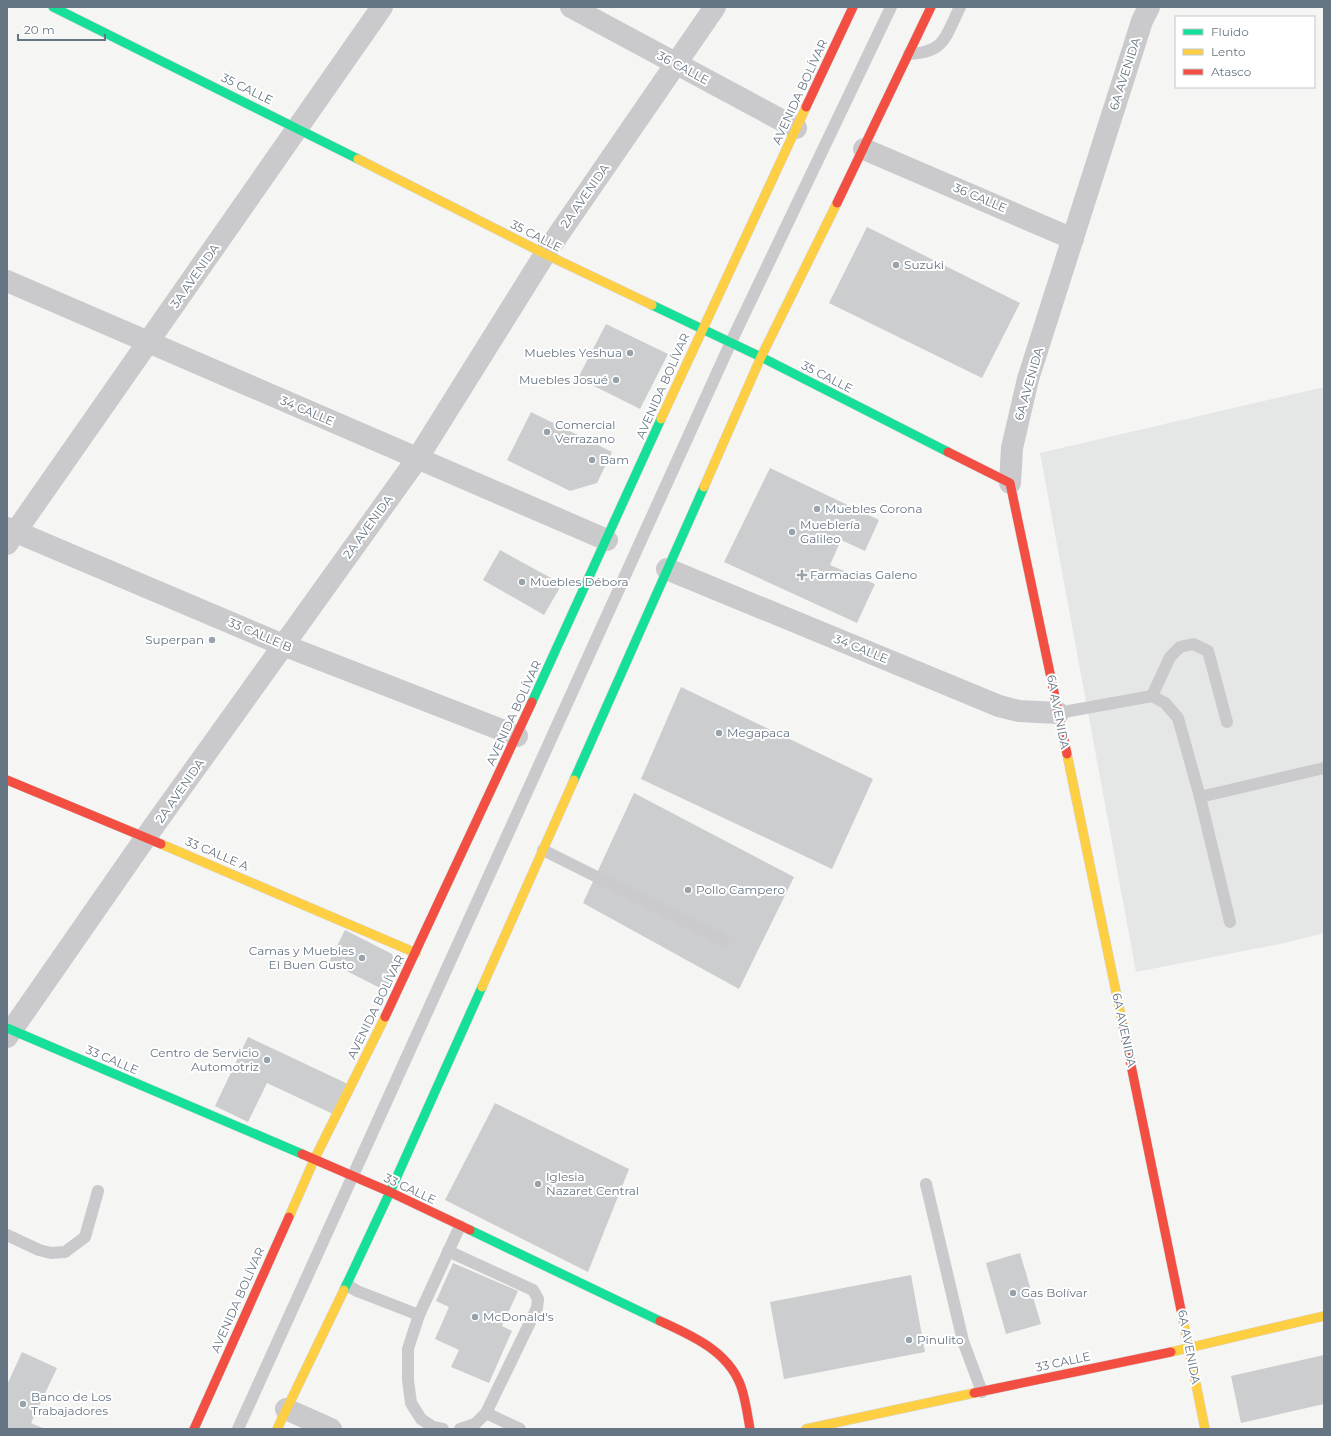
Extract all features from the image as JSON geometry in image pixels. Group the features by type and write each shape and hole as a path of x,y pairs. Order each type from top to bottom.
{"main road":[{"name":"35 CALLE","path":"53,7 298,128 545,254 731,342 1010,483"},
{"name":"AVENIDA BOLÍVAR","path":"194,1429 314,1160 416,953 607,540 702,328 853,7"},
{"path":"277,1429 347,1285 390,1192 761,357 864,149 931,7"},
{"name":"6A AVENIDA","path":"1010,483 1205,1429"},
{"name":"33 CALLE A","path":"7,780 146,837 416,953"},
{"name":"33 CALLE","path":"9,1032 390,1192 701,1340 729,1364 744,1391 750,1429"},
{"name":"33 CALLE","path":"806,1429 1189,1348 1324,1316"}],"street":[{"name":"3A AVENIDA","path":"10,534 149,343 382,7"},
{"name":"36 CALLE","path":"571,7 796,128"},
{"name":"2A AVENIDA","path":"9,1032 146,837 417,459 545,254 715,7"},
{"name":"6A AVENIDA","path":"1010,483 1012,448 1024,396 1137,35 1149,7"},
{"name":"36 CALLE","path":"864,149 1073,239"},
{"name":"34 CALLE","path":"7,281 607,540"},
{"name":"33 CALLE B","path":"10,534 283,645 516,736"},
{"name":"34 CALLE","path":"667,569 999,706 1019,711 1058,713"},
{"path":"286,1409 331,1429"}],"lane":[{"path":"238,1429 731,342 891,7"},
{"path":"909,54 926,53 934,50 942,44 960,7"},
{"path":"1152,696 1170,657 1180,647 1193,644 1208,651 1227,722"},
{"path":"1058,713 1152,696 1165,703 1178,718 1200,797 1230,922"},
{"path":"1200,797 1324,768"},
{"path":"543,850 723,940"},
{"path":"926,1184 963,1341 982,1392"},
{"path":"7,1235 39,1250 51,1253 65,1252 85,1236 98,1191"},
{"path":"443,1429 433,1426 421,1419 411,1403 408,1380 408,1349 419,1315 460,1226"},
{"path":"448,1251 533,1290 538,1299 537,1308 486,1414 474,1424 460,1429"},
{"path":"347,1285 357,1291 419,1315"},
{"path":"486,1414 520,1429"}],"shaded area":[{"path":"1324,387 1324,933 1285,943 1136,972 1040,453"}],"building":[{"name":"Suzuki","path":"867,227 1020,303 982,378 829,303"},
{"path":"606,324 668,354 640,409 578,378"},
{"name":"Comercial Verrazano","path":"531,412 612,452 597,483 570,491 507,460"},
{"path":"770,468 879,520 865,551 841,540 830,565 875,584 857,623 724,562"},
{"name":"Muebles Débora","path":"500,550 562,584 544,615 483,580"},
{"name":"Megapaca","path":"681,687 873,779 832,869 641,779"},
{"name":"Pollo Campero","path":"634,793 794,877 739,989 583,903"},
{"name":"Camas y Muebles El Buen Gusto","path":"345,930 392,954 397,969 386,991 329,962"},
{"name":"Centro de Servicio Automotriz","path":"248,1037 348,1084 333,1114 267,1083 248,1122 215,1106"},
{"name":"Iglesia Nazaret Central","path":"495,1103 629,1169 588,1272 445,1200"},
{"name":"Gas Bolívar","path":"1020,1253 1041,1324 1006,1334 986,1263"},
{"name":"McDonald's","path":"453,1263 518,1291 502,1326 512,1331 489,1383 451,1367 459,1350 435,1339 449,1307 436,1301"},
{"path":"911,1275 925,1352 784,1379 770,1302"},
{"name":"Banco de Los Trabajadores","path":"22,1352 57,1368 31,1423 45,1429 7,1429 7,1385"},
{"path":"1324,1355 1324,1404 1241,1423 1231,1376"}],"traffic: fast":[{"path":"53,7 358,159"},
{"path":"652,305 761,357 948,452"},
{"path":"532,702 661,419"},
{"path":"574,780 704,487"},
{"path":"344,1290 390,1192 482,987"},
{"path":"7,1028 302,1154"},
{"path":"470,1230 660,1321"}],"traffic: slow":[{"path":"661,419 806,107"},
{"path":"358,159 545,254 652,305"},
{"path":"704,487 761,357 837,203"},
{"path":"1067,754 1123,1026"},
{"path":"482,987 574,780"},
{"path":"161,844 416,953"},
{"path":"289,1217 314,1160 385,1017"},
{"path":"277,1429 344,1290"},
{"path":"1181,1310 1205,1429"},
{"path":"1171,1352 1324,1316"},
{"path":"806,1429 974,1393"}],"traffic: jam":[{"path":"806,107 853,7"},
{"path":"837,203 931,7"},
{"path":"948,452 1010,483 1067,754"},
{"path":"385,1017 532,702"},
{"path":"7,780 161,844"},
{"path":"1123,1026 1181,1310"},
{"path":"302,1154 390,1192 470,1230"},
{"path":"194,1429 289,1217"},
{"path":"660,1321 698,1340 721,1357 730,1367 738,1379 743,1393 750,1429"},
{"path":"974,1393 1171,1352"}],"place":[{"name":"Suzuki","path":"896,265"},
{"name":"Muebles Yeshua","path":"630,353"},
{"name":"Muebles Josué","path":"616,380"},
{"name":"Comercial Verrazano","path":"547,432"},
{"name":"Bam","path":"592,460"},
{"name":"Muebles Corona","path":"817,509"},
{"name":"Mueblería Galileo","path":"792,532"},
{"name":"Farmacias Galeno","path":"802,575"},
{"name":"Muebles Débora","path":"522,582"},
{"name":"Superpan","path":"212,640"},
{"name":"Megapaca","path":"719,733"},
{"name":"Pollo Campero","path":"688,890"},
{"name":"Camas y Muebles El Buen Gusto","path":"362,958"},
{"name":"Centro de Servicio Automotriz","path":"267,1060"},
{"name":"Iglesia Nazaret Central","path":"538,1184"},
{"name":"Gas Bolívar","path":"1013,1293"},
{"name":"McDonald's","path":"475,1317"},
{"name":"Pinulito","path":"909,1340"},
{"name":"Banco de Los Trabajadores","path":"23,1404"}]}
